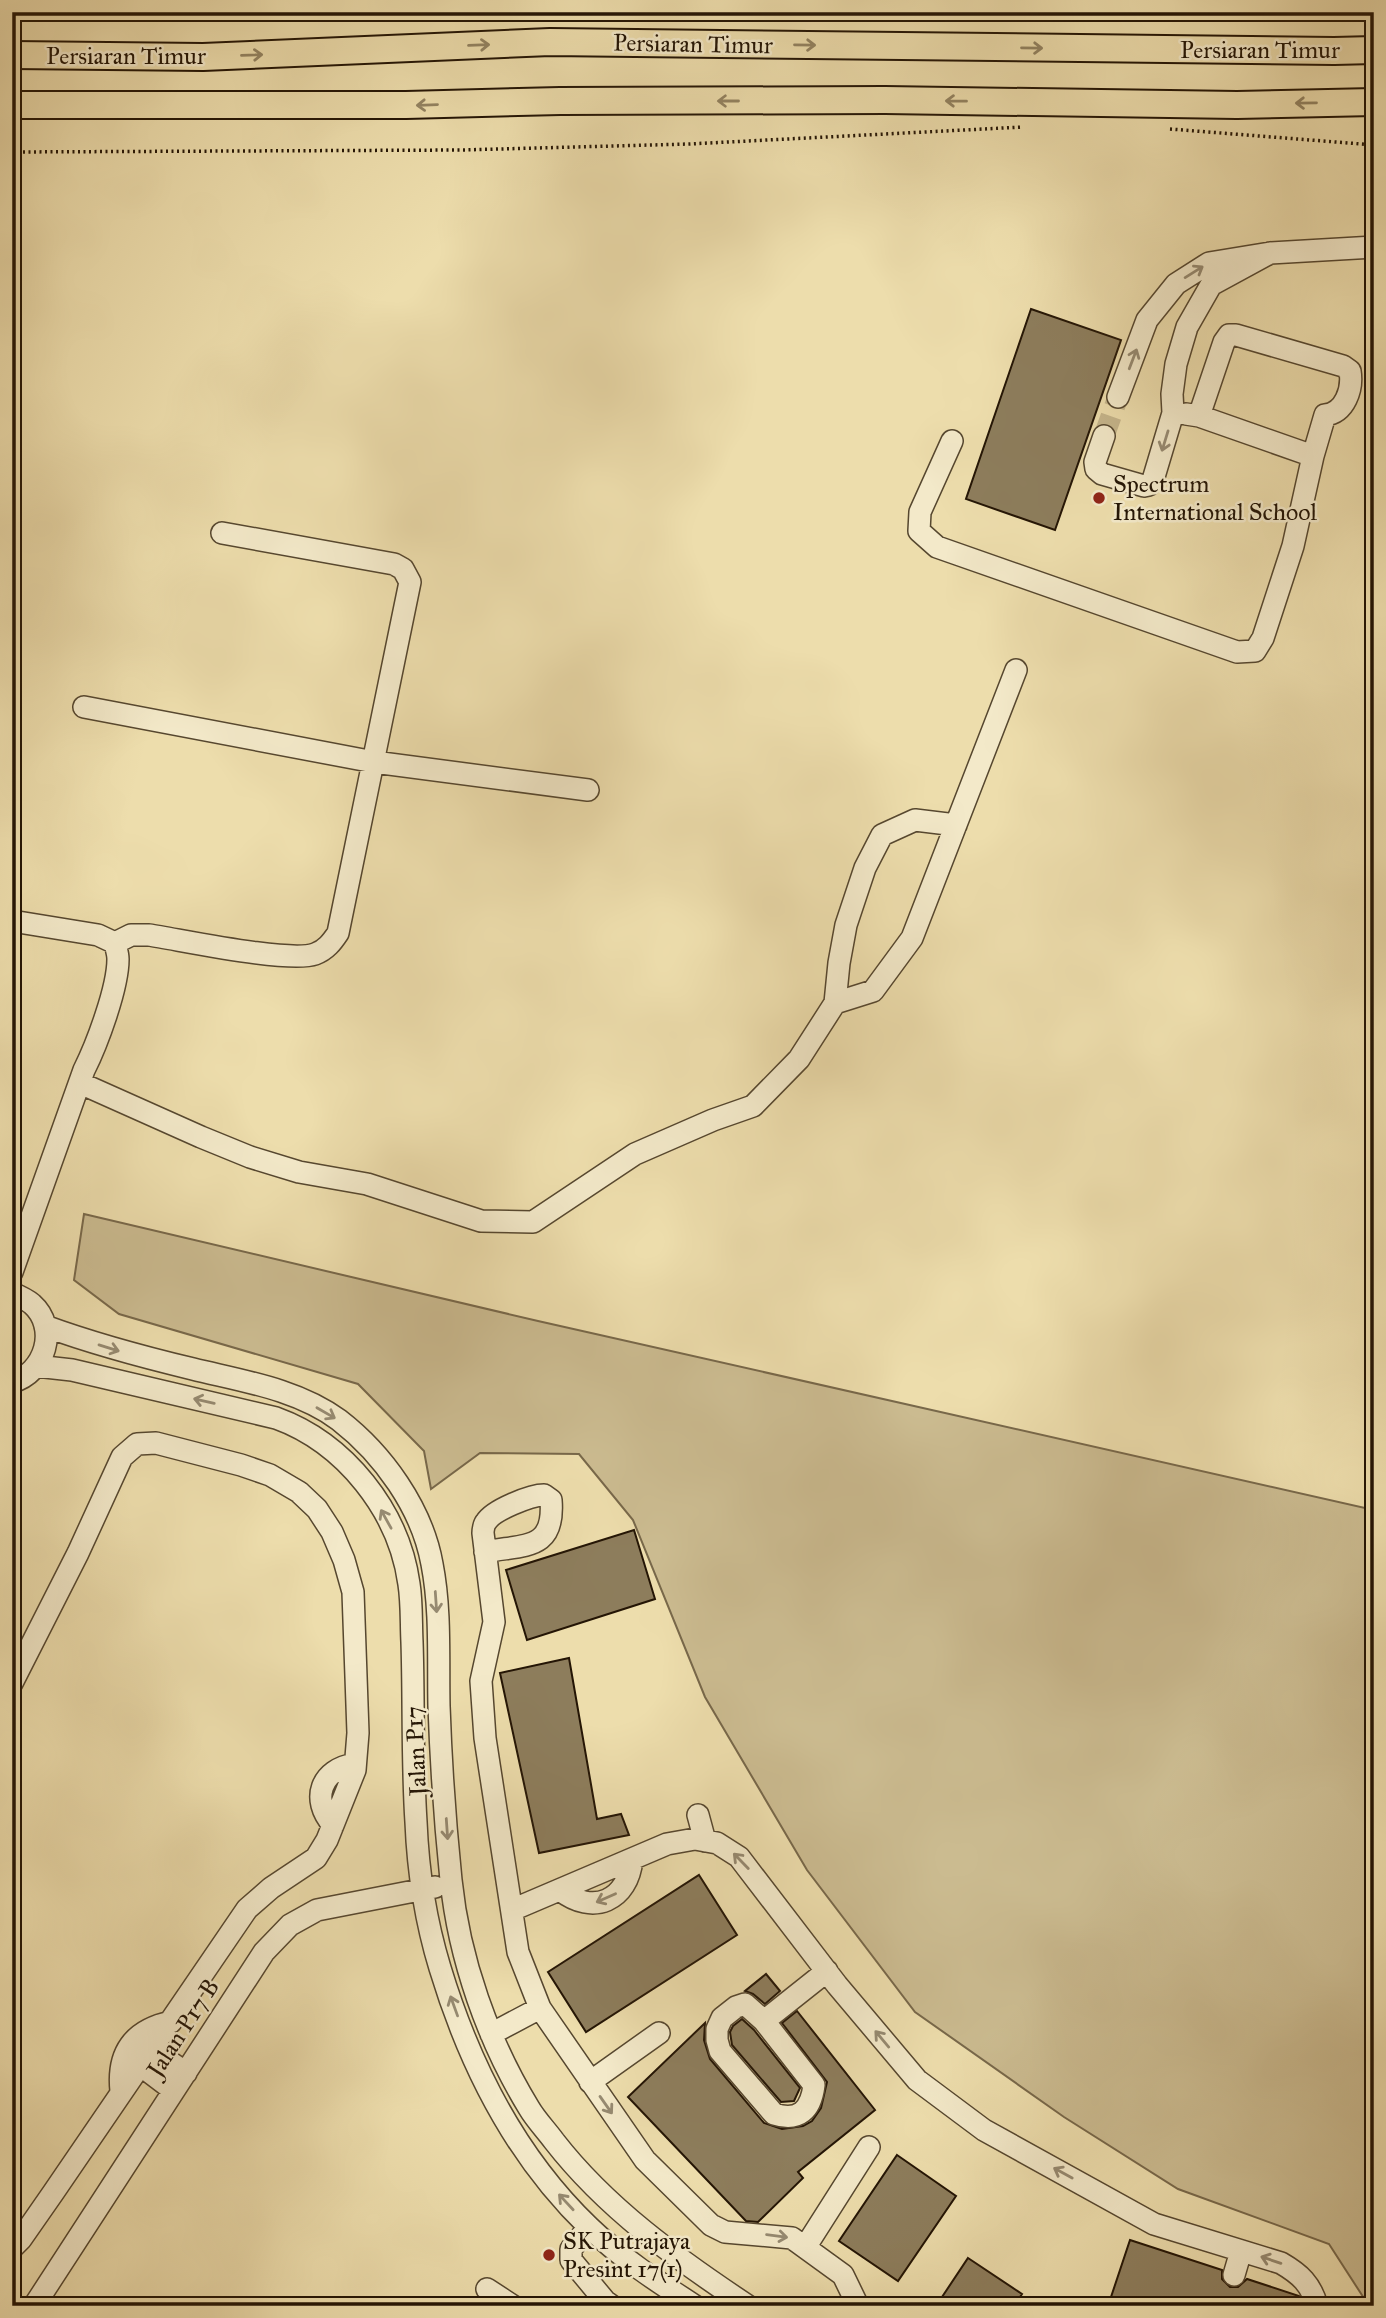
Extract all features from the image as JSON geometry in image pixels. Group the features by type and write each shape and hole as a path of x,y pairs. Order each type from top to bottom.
{"main road":[{"name":"Persiaran Timur","path":"12,55 203,57 550,43 1374,50"},
{"name":"Persiaran Timur","path":"12,106 885,100 1237,105 1374,102"}],"street":[{"path":"1118,397 1147,320 1176,284 1209,262 1270,253 1374,247"},
{"path":"1104,436 1096,469 1102,474 1144,486 1149,485 1153,480 1173,413 1172,394 1176,364 1188,327 1211,285 1270,253"},
{"path":"951,441 920,512 919,531 937,547 1237,652 1255,651 1263,638 1293,545 1325,415 1334,414 1343,407 1352,380 1350,371 1343,366 1230,335 1224,342 1199,416"},
{"path":"1173,413 1199,416 1313,456"},
{"path":"115,943 131,935 149,935 267,954 306,956 317,954 330,945 338,933 410,595 410,582 407,575 394,564 222,533"},
{"path":"835,1003 873,991 912,939 1016,670"},
{"path":"84,707 374,762 587,790"},
{"path":"80,1083 250,1157 299,1172 367,1184 481,1221 533,1222 635,1154 713,1120 753,1106 799,1059 835,1003 846,925 865,868 882,835 915,820 956,825"},
{"path":"12,921 98,935 115,943"},
{"path":"12,1272 93,1052 115,979 118,957 115,943"},
{"path":"12,1293 32,1304 40,1314 47,1340 44,1354 37,1366 13,1384"},
{"name":"Jalan P17","path":"45,1326 118,1351 275,1389 336,1418 376,1455 420,1523 432,1562 437,1604 441,1759 451,1884 463,1948 491,2034 530,2110 569,2160 611,2203 687,2265 748,2306"},
{"name":"Jalan P17","path":"37,1366 72,1370 276,1418 298,1426 322,1441 348,1463 374,1496 394,1532 410,1584 416,1823 423,1889 440,1968 477,2068 524,2153 552,2188 589,2227 639,2270 695,2306"},
{"path":"12,1683 78,1553 122,1457 137,1444 156,1443 270,1475 299,1492 317,1509 332,1532 344,1560 353,1592 358,1734 352,1780 333,1825 316,1858 271,1888 247,1909 53,2193 12,2248"},
{"path":"485,1552 494,1622 481,1681 485,1738 518,1952 540,2008 645,2160 711,2225 725,2232 792,2238 843,2275 858,2306"},
{"path":"698,1815 705,1841"},
{"path":"512,1910 667,1844 695,1839 717,1843 739,1857 827,1971 917,2080 984,2130 1154,2224 1280,2263 1298,2273 1313,2291 1317,2306"},
{"name":"Jalan P17 B","path":"34,2306 264,1952 290,1925 317,1910 451,1884"},
{"path":"765,2021 827,1971"},
{"path":"745,2004 765,2021 814,2085 813,2101 801,2114 786,2118 774,2114 720,2051 717,2029 722,2018 736,2007 745,2004"},
{"path":"491,2034 540,2008"},
{"path":"121,2091 119,2075 122,2059 130,2045 155,2025 171,2022"},
{"path":"590,2082 659,2033"},
{"path":"146,2057 179,2082"},
{"path":"806,2246 869,2147"},
{"path":"589,2227 571,2249 572,2260 612,2306"},
{"path":"1234,2275 1241,2251"},
{"path":"487,2289 513,2306"}],"path":[{"path":"12,152 461,150 689,144 1023,127"},
{"path":"1170,129 1374,145"}],"shaded area":[{"path":"84,1214 538,1321 1374,1510 1373,2306 1369,2306 1329,2244 1178,2189 1064,2117 915,2012 807,1870 705,1697 633,1520 579,1454 480,1453 431,1489 424,1451 358,1384 119,1314 74,1280"}],"building":[{"path":"1031,309 1121,340 1055,530 966,499"},
{"path":"634,1530 655,1599 527,1640 506,1570"},
{"path":"569,1658 597,1819 621,1814 629,1835 539,1853 500,1673"},
{"path":"699,1875 737,1935 586,2032 548,1972"},
{"path":"766,1974 780,1991 765,2004 745,1991"},
{"path":"797,2011 875,2110 798,2172 803,2178 758,2222 746,2221 628,2097 705,2023 704,2040 710,2059 764,2123 782,2129 803,2126 812,2121 821,2108 827,2082 782,2023"},
{"path":"742,2019 754,2030 800,2088 794,2101 781,2102 732,2045 730,2032"},
{"path":"897,2155 956,2196 898,2281 839,2241"},
{"path":"1130,2240 1222,2270 1222,2279 1230,2287 1238,2287 1247,2279 1299,2296 1303,2306 1108,2306"},
{"path":"968,2258 1022,2294 1014,2306 936,2306"}],"tunnel":[{"path":"1104,436 1118,397"}],"place":[{"name":"Spectrum International School","path":"1099,498"},
{"name":"SK Putrajaya Presint 17(1)","path":"549,2255"}]}
